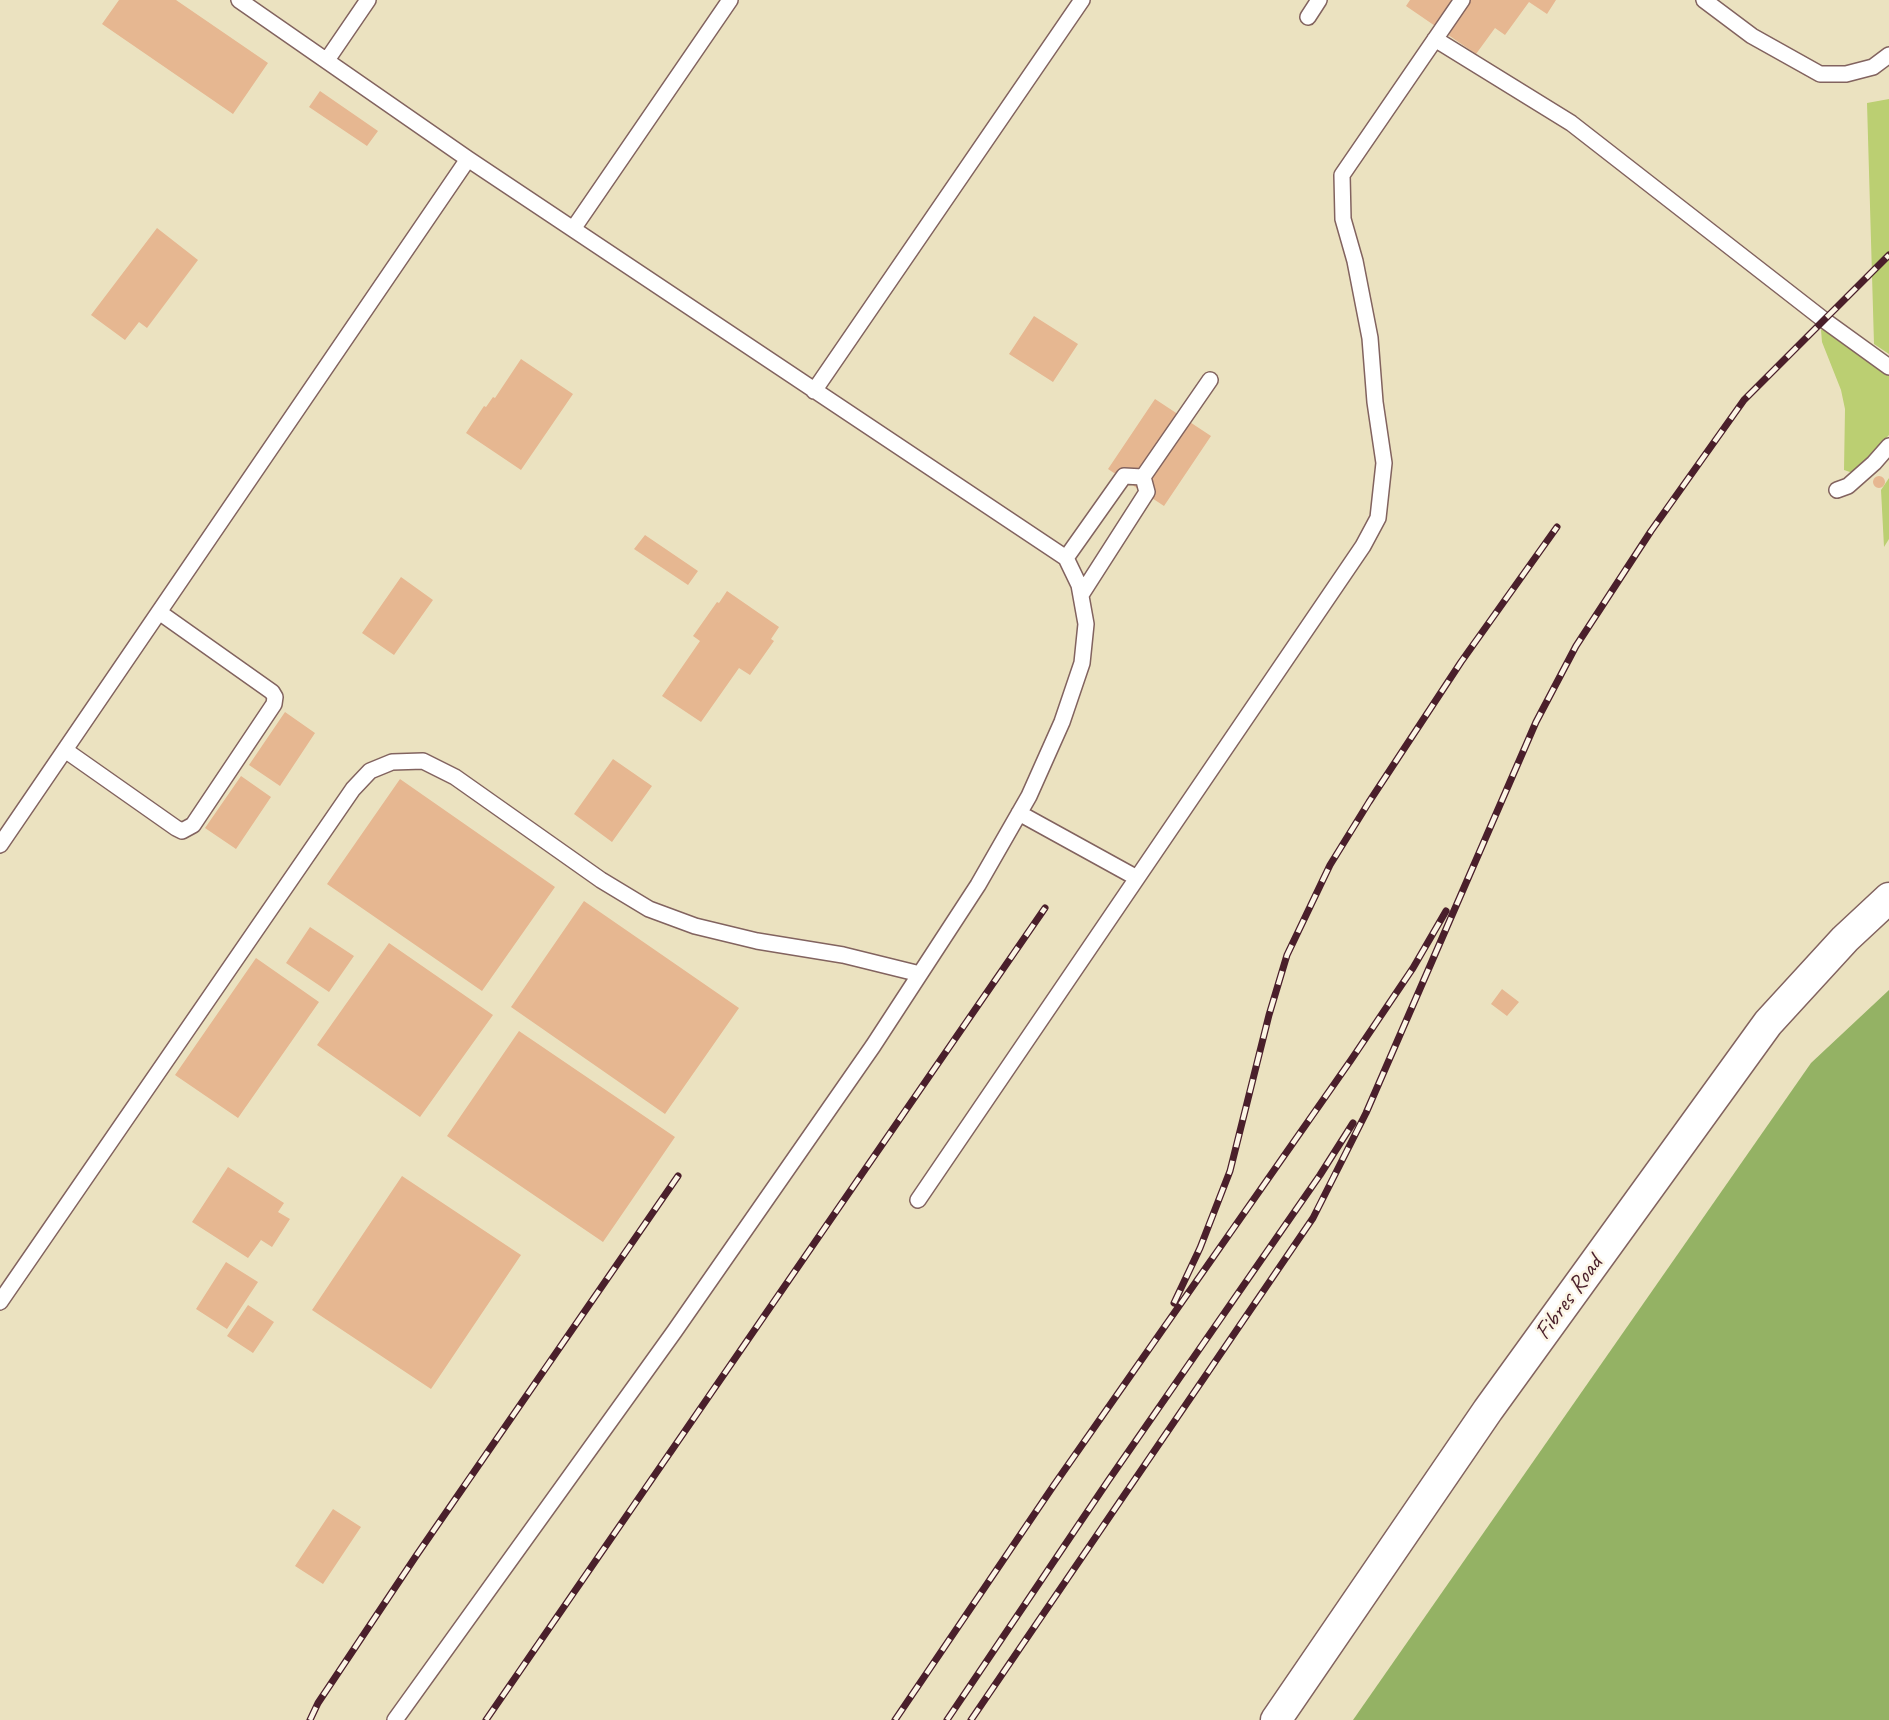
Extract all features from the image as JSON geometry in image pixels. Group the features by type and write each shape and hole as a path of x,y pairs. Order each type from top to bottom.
{"street":[{"name":"Fibres Road","path":"1276,1720 1488,1410 1768,1023 1845,939 1889,898"}],"lane":[{"path":"239,0 468,159 1066,558 1079,585 1086,624 1082,663 1062,722 1029,796 978,885 873,1046 674,1332 395,1720"},
{"path":"327,60 368,0"},
{"path":"573,229 730,0"},
{"path":"814,391 1082,0"},
{"path":"1308,17 1319,0"},
{"path":"918,1200 1363,546 1378,518 1384,463 1375,402 1370,338 1355,261 1343,219 1342,174 1462,0"},
{"path":"1704,0 1752,36 1820,74 1846,74 1873,67 1889,55"},
{"path":"1435,39 1571,123 1824,320 1889,367"},
{"path":"0,845 468,159"},
{"path":"1081,595 1147,492 1143,477 1210,380"},
{"path":"1837,490 1848,486 1889,446"},
{"path":"1066,558 1124,476 1143,477"},
{"path":"65,750 176,828 182,831 193,825 274,704 275,697 272,692 159,612"},
{"path":"0,1302 353,789 370,771 392,762 423,761 455,777 601,880 649,909 695,926 757,941 843,956 920,974"},
{"path":"1018,813 1137,878"}],"green space":[{"path":"1889,99 1889,354 1874,344 1867,103"},
{"path":"1824,327 1889,376 1889,435 1853,473 1844,470 1845,409 1841,390 1822,342 1821,330"},
{"path":"1889,478 1889,539 1884,547 1881,490"},
{"path":"1889,990 1889,1720 1353,1720 1811,1063"}],"building":[{"path":"119,0 176,0 268,63 233,114 102,24"},
{"path":"1410,0 1556,0 1547,14 1529,2 1505,35 1495,28 1476,54 1406,6"},
{"path":"320,91 378,131 367,146 309,107"},
{"path":"157,228 198,260 147,328 139,322 125,340 91,315"},
{"path":"1034,316 1078,344 1053,382 1009,354"},
{"path":"521,359 573,394 521,470 466,433 484,406 486,407 493,397 495,398"},
{"path":"1155,399 1211,436 1164,506 1108,469"},
{"path":"1879,476 1885,482 1879,488 1873,482"},
{"path":"645,535 698,571 688,585 634,549"},
{"path":"401,577 433,600 394,655 362,633"},
{"path":"727,591 779,627 771,639 774,641 750,675 739,668 701,722 662,696 700,641 693,636"},
{"path":"285,712 315,733 280,786 249,765"},
{"path":"613,759 652,786 612,842 574,814"},
{"path":"241,776 271,797 236,849 205,828"},
{"path":"400,779 555,887 482,991 327,884"},
{"path":"584,901 739,1008 665,1114 511,1007"},
{"path":"310,927 354,956 329,992 286,963"},
{"path":"389,943 493,1015 420,1117 317,1045"},
{"path":"256,958 319,1002 238,1118 175,1075"},
{"path":"1502,989 1519,1002 1507,1016 1491,1004"},
{"path":"519,1031 675,1137 603,1242 447,1136"},
{"path":"228,1167 284,1203 278,1212 290,1219 272,1247 261,1240 248,1258 192,1222"},
{"path":"402,1176 521,1255 431,1389 312,1310"},
{"path":"226,1262 258,1282 227,1329 196,1309"},
{"path":"248,1305 274,1322 253,1353 227,1336"},
{"path":"333,1509 361,1527 323,1584 295,1566"}],"railway":[{"path":"971,1720 1313,1218 1366,1113 1536,722 1576,646 1651,531 1744,400 1889,255"},
{"path":"1174,1303 1200,1248 1230,1171 1269,1015 1287,955 1330,865 1461,662 1557,527"},
{"path":"486,1720 1045,908"},
{"path":"895,1720 1054,1485 1351,1060 1413,968 1446,911"},
{"path":"947,1720 1108,1481 1320,1175 1353,1123"},
{"path":"310,1720 318,1703 416,1556 678,1176"}]}
